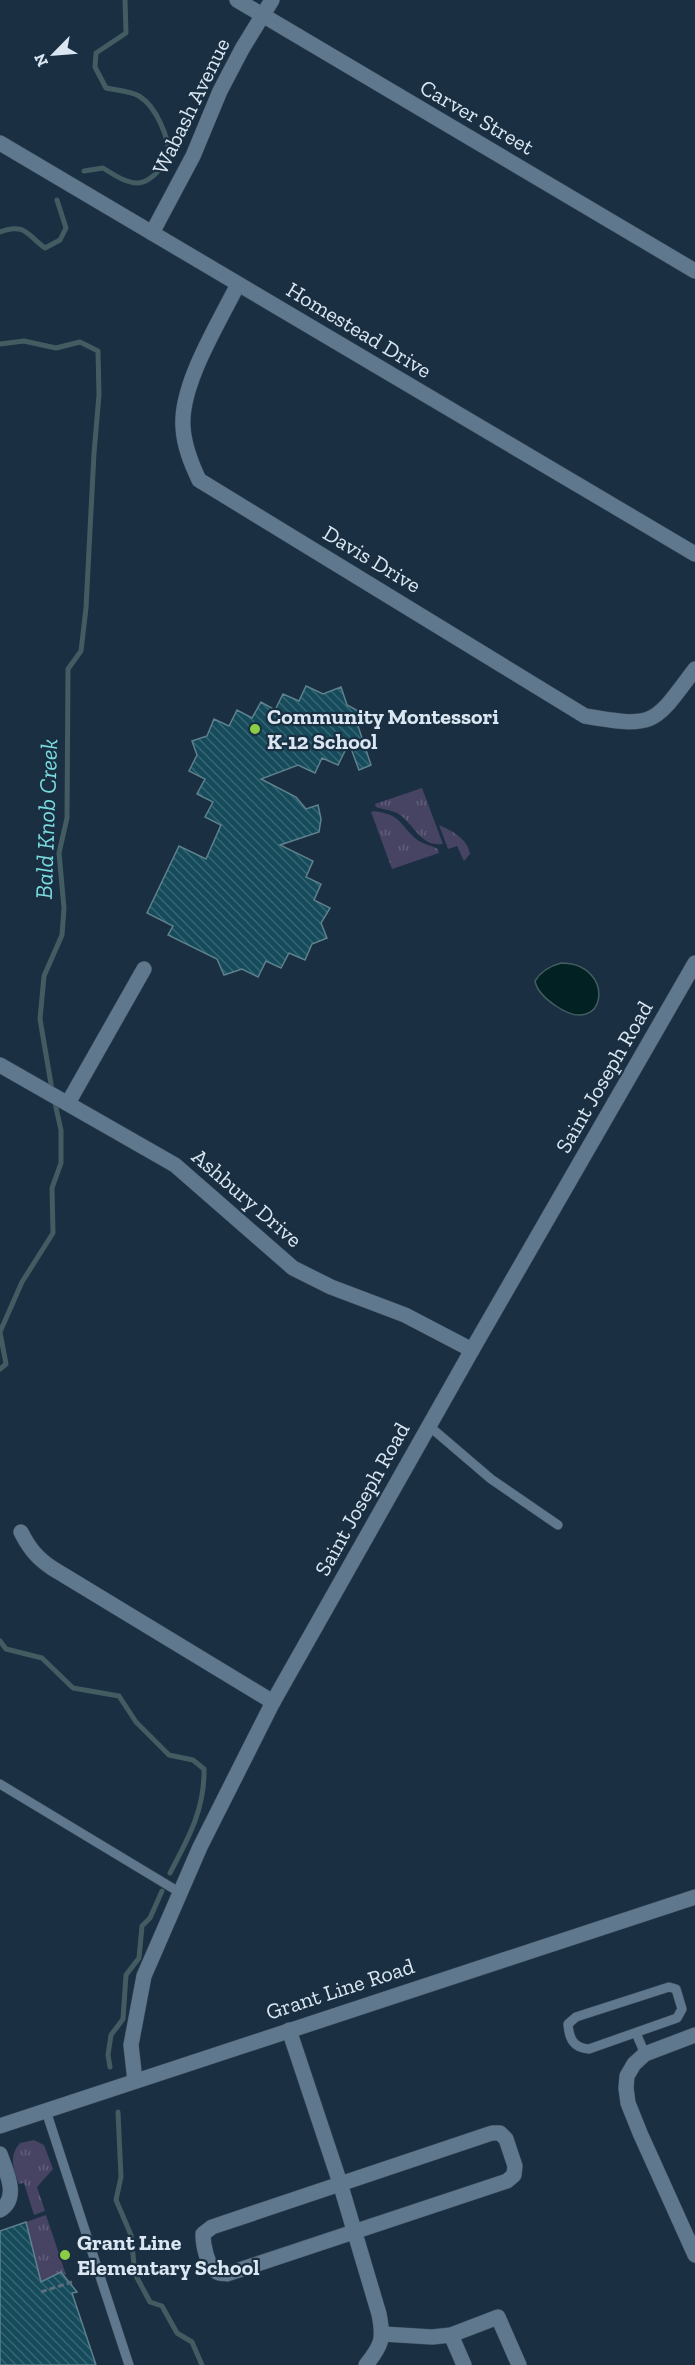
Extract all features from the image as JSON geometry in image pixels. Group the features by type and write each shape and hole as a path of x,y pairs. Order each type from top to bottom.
{"street":[{"name":"Carver Street","path":"237,0 695,271"},
{"name":"Wabash Avenue","path":"152,233 193,156 220,91 272,0"},
{"name":"Homestead Drive","path":"0,143 695,554"},
{"name":"Davis Drive","path":"238,284 191,379 185,408 183,426 189,461 199,480 585,716 626,723 649,721 663,711 695,669"},
{"name":"Saint Joseph Road","path":"135,2081 131,2045 144,1976 179,1893 273,1702 695,963"},
{"path":"66,1102 144,969"},
{"name":"Ashbury Drive","path":"0,1065 175,1165 293,1268 331,1287 426,1324 472,1350"},
{"path":"21,1532 37,1558 273,1702"},
{"name":"Grant Line Road","path":"0,2126 695,1897"},
{"path":"289,2030 340,2183 383,2334 378,2350 366,2365"},
{"path":"695,2035 645,2054 634,2064 627,2076 628,2103 690,2226 695,2255"},
{"path":"492,2133 500,2133 507,2139 515,2166 514,2175 507,2181 355,2233 227,2274 217,2272 211,2265 203,2244 203,2235 212,2227 492,2133"},
{"path":"0,2154 10,2191 9,2201 0,2210"},
{"path":"383,2334 432,2337 451,2335 498,2317 519,2365"},
{"path":"451,2335 464,2365"}],"lane":[{"path":"429,1426 491,1479 558,1525"},
{"path":"0,1784 179,1893"},
{"path":"669,1987 676,1989 682,2009 677,2018 636,2033 589,2049 576,2045 569,2036 568,2024 576,2017 669,1987"},
{"path":"636,2033 645,2054"},
{"path":"45,2111 129,2365"}],"path":[{"path":"41,2292 72,2282"}],"green space":[{"path":"422,788 443,844 429,842 400,815 376,807 375,804"},
{"path":"371,812 395,817 416,839 438,849 439,853 392,869"},
{"path":"439,825 454,833 466,844 470,854 464,861 457,846 448,849"},
{"path":"34,2140 44,2145 53,2169 37,2187 45,2211 34,2215 24,2183 19,2184 13,2158 20,2143"},
{"path":"46,2215 66,2275 61,2272 41,2282 26,2222"}],"shaded area":[{"path":"561,963 579,966 591,975 597,986 599,998 595,1008 586,1014 573,1014 556,1006 538,989 535,981 540,974"}],"building":[{"path":"306,686 323,694 341,687 347,705 362,713 357,723 371,765 359,770 349,743 338,765 322,758 315,773 298,765 261,779 296,797 306,809 318,805 321,819 319,832 280,845 313,861 306,877 321,884 314,900 330,908 321,923 327,938 312,944 305,960 289,953 281,968 266,961 258,977 242,969 224,975 217,959 168,935 173,926 147,913 179,846 206,859 221,825 205,817 213,802 197,794 205,779 189,771 197,755 192,741 207,736 214,719 229,726 237,710 252,718 261,702 275,710 283,694 299,701"},
{"path":"26,2222 41,2282 61,2272 77,2292 72,2293 96,2365 0,2365 0,2231"}],"waterway":[{"name":"Bald Knob Creek","path":"84,171 103,168 124,180 140,183 154,175 170,157 164,132 151,107 136,94 106,88 95,67 96,53 126,33 125,0"},
{"name":"Bald Knob Creek","path":"0,232 8,229 21,230 45,248 60,240 66,228 57,200"},
{"name":"Bald Knob Creek","path":"0,344 24,341 56,348 80,342 98,351 99,395 86,608 81,651 68,669 67,818 59,853 64,908 62,935 44,976 40,1019 52,1090"},
{"name":"Bald Knob Creek","path":"0,1369 6,1364 0,1332 22,1282 53,1233 52,1188 61,1163 61,1130 54,1099"},
{"path":"0,1641 6,1649 42,1658 73,1688 119,1696 136,1722 169,1755 193,1760 204,1769 204,1784 198,1811 189,1836 170,1873"},
{"path":"110,2067 108,2055 111,2035 123,2019 126,1975 139,1958 142,1926 150,1918 162,1891"},
{"path":"118,2112 121,2177 116,2200 131,2235 135,2274 150,2302 162,2306 177,2333 192,2342 202,2365"}],"place":[{"name":"Community Montessori K-12 School","path":"255,729"},
{"name":"Grant Line Elementary School","path":"65,2255"}]}
